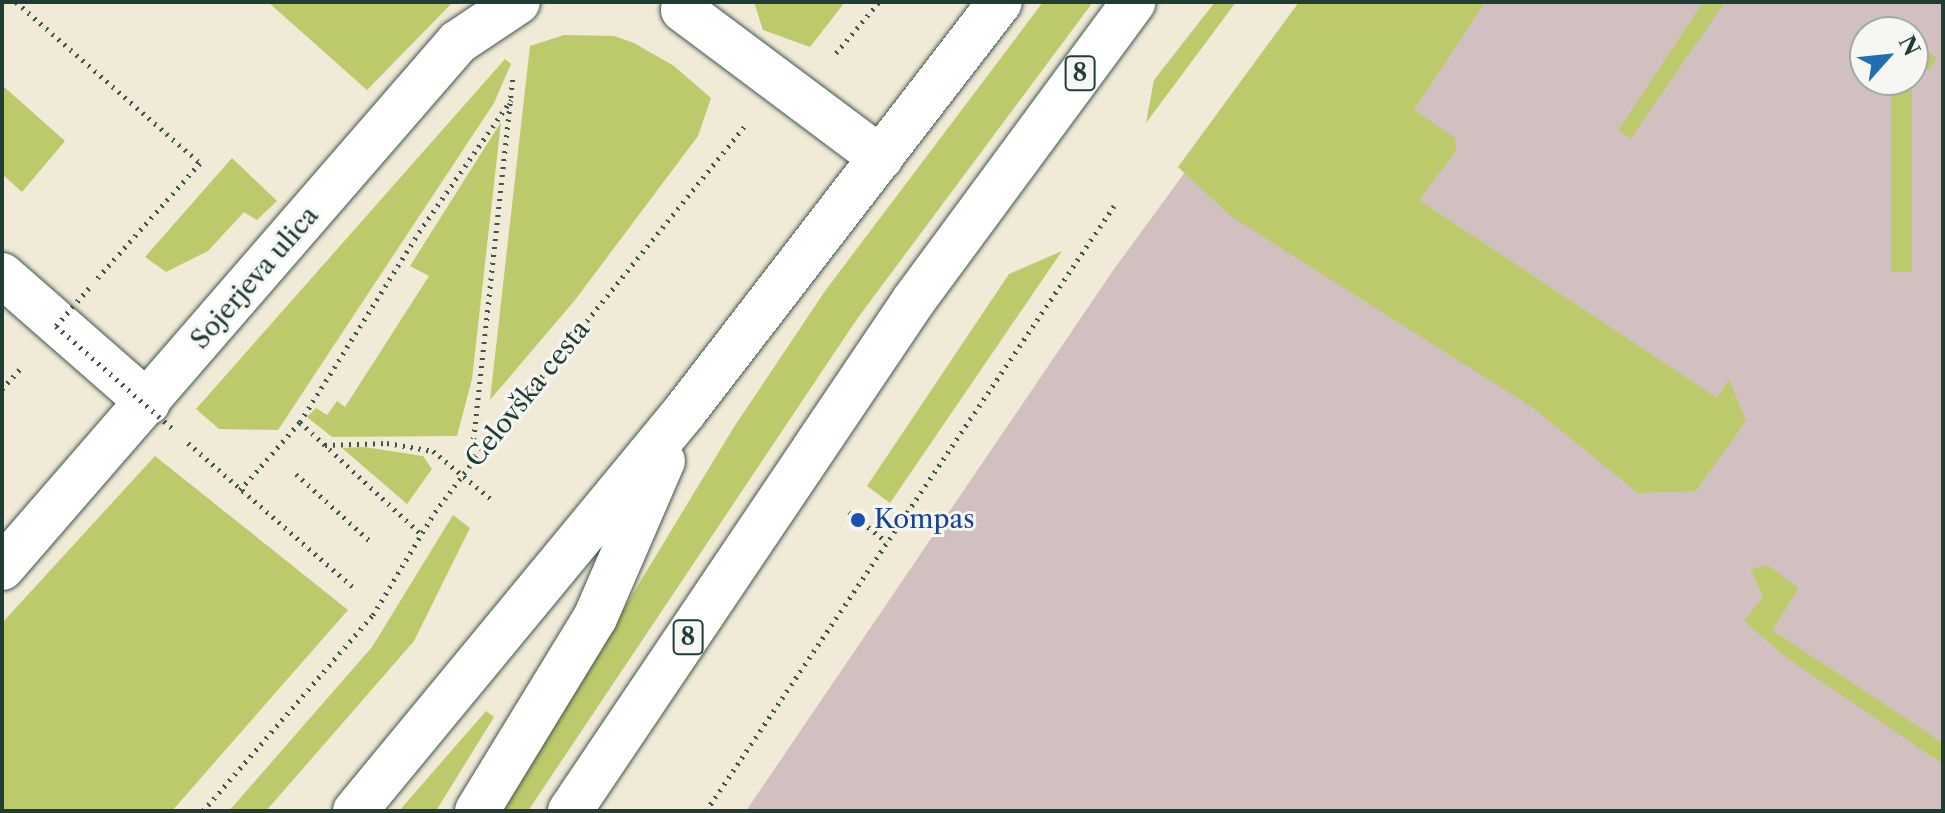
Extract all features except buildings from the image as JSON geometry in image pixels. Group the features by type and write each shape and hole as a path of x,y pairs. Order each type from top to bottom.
{"main road":[{"path":"355,811 685,411 1000,2"},
{"name":"8","path":"570,811 914,300 1134,2"},
{"name":"Sojerjeva ulica","path":"2,568 162,417 458,42 512,5"},
{"path":"679,5 881,158"},
{"path":"2,275 162,417"},
{"path":"477,811 595,618 685,411"}],"path":[{"path":"16,2 200,163 56,326 162,417"},
{"name":"Celovška cesta","path":"203,811 373,615 422,535 471,464 714,162 788,88 845,46 879,2"},
{"path":"471,464 511,100 515,34 512,5"},
{"path":"240,490 300,422 419,232 511,100"},
{"path":"706,811 1114,206"},
{"path":"2,389 24,364"},
{"path":"300,422 422,535"},
{"path":"325,445 387,443 433,451 492,500"},
{"path":"197,452 352,586"},
{"path":"296,474 371,542"},
{"path":"849,512 887,542"}],"shaded area":[{"path":"1309,2 1943,2 1943,811 746,811 1112,272"}],"green space":[{"path":"268,2 453,2 367,90"},
{"path":"754,2 845,2 810,47 763,30"},
{"path":"1043,2 1093,2 857,319 528,811 501,811 734,427 825,291"},
{"path":"1215,2 1236,2 1146,123 1154,80"},
{"path":"1299,2 1485,2 1414,110 1455,138 1456,151 1419,200 1717,398 1729,379 1746,421 1696,491 1638,493 1532,407 1232,217 1178,167"},
{"path":"1703,2 1725,2 1631,138 1618,131"},
{"path":"564,35 614,36 634,43 674,66 711,98 698,136 575,300 490,400 530,46"},
{"path":"1929,53 1937,58 1929,70"},
{"path":"505,59 511,64 494,103 278,430 219,429 196,409"},
{"path":"2,85 65,141 22,192 2,174"},
{"path":"1891,96 1912,96 1912,272 1891,272"},
{"path":"501,122 472,379 457,436 332,437 307,417 316,408 327,415 337,401 345,407 429,276 410,266"},
{"path":"232,158 277,201 257,220 244,212 208,251 166,272 145,257"},
{"path":"1062,251 890,503 867,486 1009,274"},
{"path":"364,447 423,456 432,469 407,504 342,448"},
{"path":"155,456 348,610 172,811 2,811 2,623"},
{"path":"453,515 470,528 414,641 266,811 229,811 372,647"},
{"path":"1767,565 1799,588 1772,630 1943,743 1943,764 1787,658 1744,621 1763,597 1751,569"},
{"path":"486,711 494,717 436,811 399,811"}],"place":[{"name":"Kompas","path":"858,520"}]}
